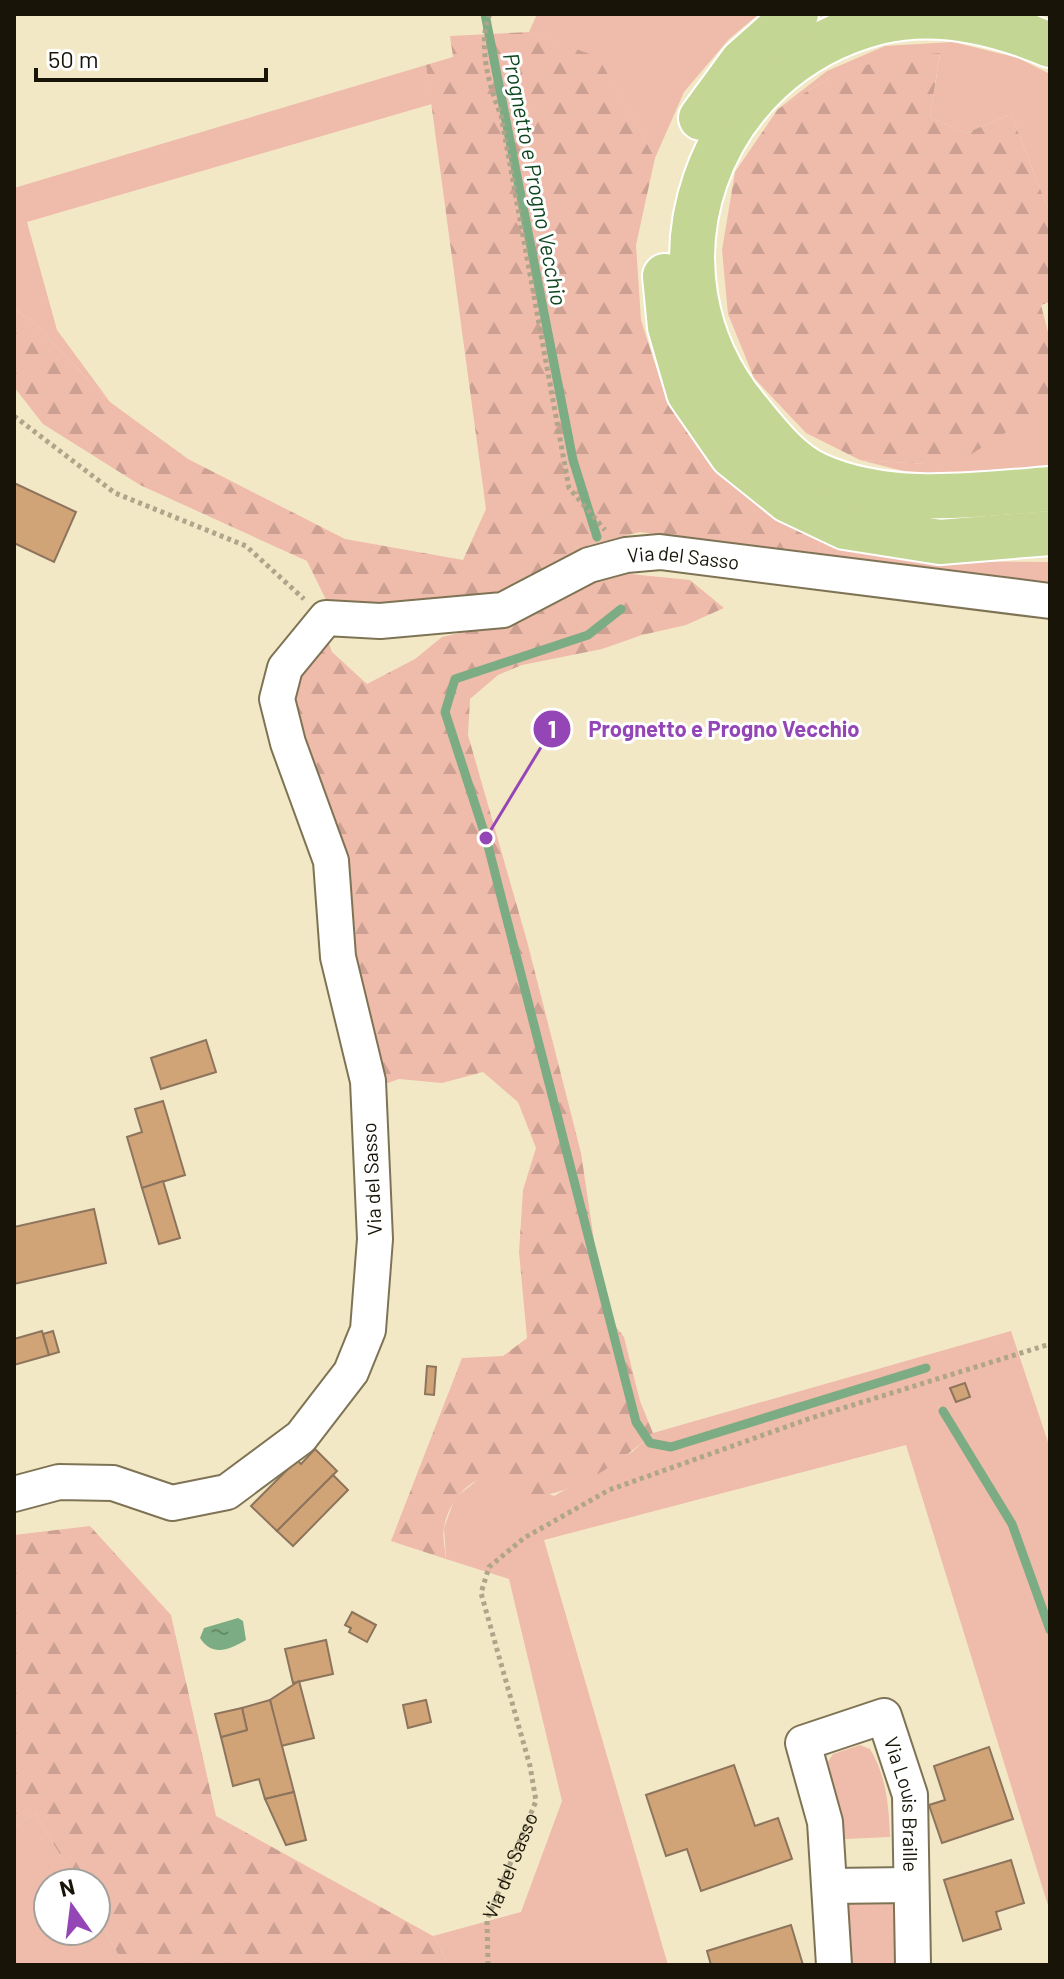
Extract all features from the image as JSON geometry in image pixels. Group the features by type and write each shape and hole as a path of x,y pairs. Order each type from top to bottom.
{"highway":[{"path":"796,14 742,62 700,118 684,154 662,250 670,327 689,393 732,455 788,500 845,527 940,542 1050,533"},
{"path":"1050,45 990,24 927,17 880,22 833,38 784,69 746,104 722,139 699,192 690,260 695,312 722,379 775,443 815,474 864,490 948,497 1050,489"}],"street":[{"name":"Via del Sasso","path":"14,1494 59,1482 113,1483 172,1503 227,1492 301,1437 351,1372 368,1330 375,1239 368,1081 338,957 331,861 288,743 277,699 285,668 326,618 380,621 503,610 589,565 626,555 660,552 1050,601"},
{"name":"Via Louis Braille","path":"834,1965 825,1822 803,1743 884,1716 910,1795 913,1965"},
{"path":"830,1886 911,1885"}],"path":[{"path":"490,14 484,27 493,96 501,115 569,488 626,555"},
{"path":"14,416 115,493 246,546 326,618"},
{"name":"Via del Sasso","path":"488,1965 487,1920 536,1801 530,1766 481,1593 489,1567 524,1538 609,1490 664,1468 988,1360 1050,1344"}],"green space":[{"path":"537,14 759,14 729,39 684,92 655,158 598,58 529,32"},
{"path":"529,32 598,57 655,158 636,245 641,320 664,392 714,462 820,538 817,558 640,532 589,545 518,590 459,607 332,612 307,561 140,485 43,424 14,387 14,309 32,321 110,402 188,459 345,539 463,560 486,509 426,65 453,57 450,36"},
{"path":"953,42 1018,58 1050,74 1050,214 1011,114 966,133 930,117 940,54 829,78 778,109 827,71 885,46"},
{"path":"940,53 930,117 966,133 1011,114 1050,214 1050,302 1041,305 1050,340 1050,397 1035,414 962,460 925,464 860,460 806,433 754,378 728,314 722,250 735,172 778,109 829,78 887,58"},
{"path":"426,65 432,104 27,222 57,330 110,402 32,321 14,309 14,188"},
{"path":"1050,396 1050,474 927,477 860,460 925,464"},
{"path":"820,538 932,561 1050,562 1050,588 817,558"},
{"path":"600,571 690,580 724,608 686,625 642,635 602,649 522,665 498,675 470,699 468,735 527,941 581,1153 602,1294 613,1323 624,1337 640,1401 653,1433 596,1475 547,1495 530,1497 518,1484 492,1476 467,1487 449,1511 443,1531 446,1559 391,1541 462,1358 503,1356 527,1338 519,1252 523,1190 536,1148 518,1102 483,1072 442,1083 399,1079 385,1084 367,1068 324,813 309,747 290,705 286,652 327,639 332,652 367,684 415,659 442,637 478,629 501,614"},
{"path":"1011,1331 1050,1448 1050,1912 906,1445 544,1540 668,1965 450,1965 433,1936 521,1912 562,1801 509,1579 446,1559 444,1528 455,1498 480,1478 499,1474 554,1496 632,1452 653,1433"},
{"path":"90,1526 171,1615 216,1816 433,1936 450,1965 124,1965 112,1943 112,1867 67,1867 35,1813 14,1828 14,1535"},
{"path":"860,1745 870,1749 880,1769 890,1837 845,1839 842,1813 827,1763 833,1754"},
{"path":"35,1813 67,1867 32,1867 32,1947 112,1947 112,1943 124,1965 14,1965 14,1828"},
{"path":"848,1894 893,1897 896,1965 852,1965"}],"water":[{"path":"238,1618 243,1621 246,1640 240,1644 215,1650 200,1638 204,1628"}],"building":[{"path":"14,483 76,512 54,562 14,543"},
{"path":"206,1040 216,1072 161,1089 151,1058"},
{"path":"163,1101 185,1175 142,1188 127,1137 142,1132 135,1109"},
{"path":"163,1181 180,1238 159,1244 142,1188"},
{"path":"94,1209 106,1263 14,1284 14,1227"},
{"path":"42,1331 49,1355 14,1365 14,1339"},
{"path":"53,1331 59,1352 49,1355 43,1334"},
{"path":"427,1366 436,1367 434,1395 425,1394"},
{"path":"965,1383 970,1397 956,1402 950,1388"},
{"path":"315,1449 337,1471 277,1531 251,1506 297,1460 301,1464"},
{"path":"333,1475 348,1490 293,1546 277,1531"},
{"path":"352,1612 376,1625 367,1642 349,1632 351,1628 345,1625"},
{"path":"326,1640 333,1674 293,1683 285,1649"},
{"path":"299,1681 314,1738 281,1746 270,1700"},
{"path":"270,1700 294,1792 265,1799 259,1779 233,1786 221,1737 247,1730 242,1708"},
{"path":"426,1700 431,1722 408,1728 403,1705"},
{"path":"242,1708 247,1730 221,1737 215,1714"},
{"path":"989,1747 1013,1819 942,1843 929,1805 945,1800 934,1766"},
{"path":"734,1765 755,1826 778,1818 792,1859 701,1891 687,1849 666,1856 646,1795"},
{"path":"294,1792 306,1840 286,1845 265,1799"},
{"path":"1011,1860 1024,1903 996,1912 1001,1929 963,1941 944,1880"},
{"path":"791,1925 803,1965 711,1965 707,1951"}],"waterway":[{"name":"Prognetto e Progno Vecchio","path":"485,14 573,460 597,537"},
{"name":"Prognetto e Progno Vecchio","path":"621,609 588,635 455,679 445,712 486,838 636,1422 650,1443 671,1447 926,1368"},
{"name":"Prognetto e Progno Vecchio","path":"943,1411 1012,1524 1050,1630"}],"place":[{"name":"Prognetto e Progno Vecchio","path":"486,838"}]}
